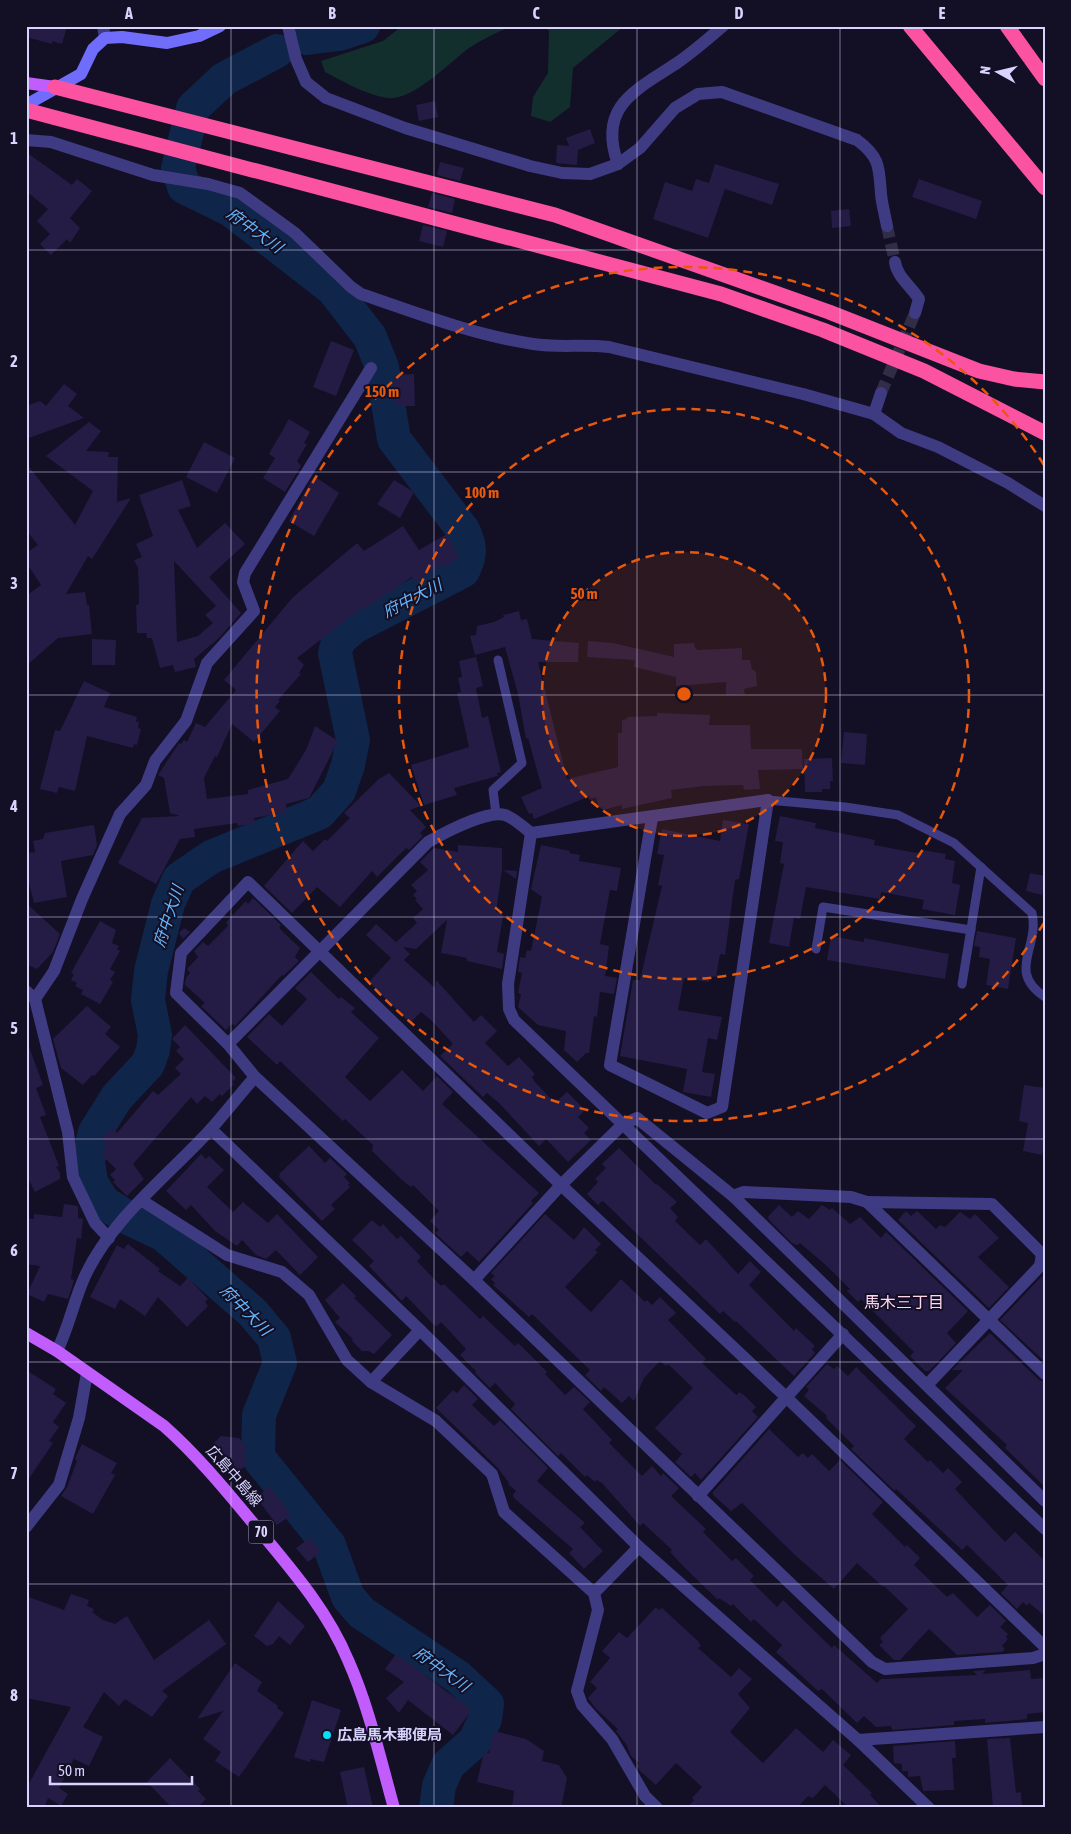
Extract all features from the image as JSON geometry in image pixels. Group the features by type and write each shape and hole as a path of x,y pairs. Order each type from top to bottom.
{"highway":[{"path":"910,26 1045,188"},
{"path":"1007,26 1045,79"},
{"path":"54,87 555,215 812,306 979,371 1014,379 1045,382"},
{"path":"26,110 721,294 823,330 924,371 1045,433"}],"main road":[{"path":"26,83 54,87"},
{"name":"広島中島線","path":"26,1333 58,1351 164,1426 195,1455 304,1585 334,1632 358,1684 394,1808"}],"street":[{"path":"26,105 54,87 81,74 104,32 122,37 167,43 199,36 220,26"},
{"path":"288,26 296,59 306,82 326,98 405,128 530,166 562,173 590,174 618,164 640,148 675,108 698,94 722,92 857,140 871,150 880,169 881,196 887,226"},
{"path":"618,164 610,143 614,119 629,94 690,54 722,26"},
{"path":"26,140 51,142 153,175 208,184 240,193 295,233 351,287 361,294 454,326 535,345 587,344 609,347 804,394 874,414 901,432 938,446 1008,483 1045,506"},
{"path":"895,262 896,272 912,288 919,299 915,313"},
{"path":"108,1238 95,1224 73,1177 68,1132 31,995 54,971 82,898 120,814 146,785 155,760 186,721 207,663 254,611 243,582 245,573 371,368"},
{"path":"874,414 881,393"},
{"path":"228,1044 428,842 456,826 496,814 506,815 531,833 652,818 768,800 722,1107 707,1113 610,1065 652,818"},
{"path":"531,833 508,984 509,1009 514,1020 1045,1529"},
{"path":"1045,1647 786,1396 561,1185 248,882 181,953 176,994 228,1044 255,1077 474,1280 872,1662 885,1669 1033,1658 1045,1654"},
{"path":"58,1351 68,1329 85,1276 108,1238 138,1204 211,1129 255,1077"},
{"path":"474,1280 561,1185 622,1125 637,1118 732,1196 1045,1501"},
{"path":"211,1129 420,1330 640,1547 858,1740 929,1808"},
{"path":"732,1196 744,1192 851,1197 867,1202 992,1204 1042,1254 1040,1266 927,1385"},
{"path":"867,1202 1045,1374"},
{"path":"138,1204 227,1255 282,1272 309,1295 347,1360 371,1382 436,1421 492,1474 504,1512 594,1593 598,1610 577,1691 582,1705 612,1739 645,1796 657,1808"},
{"path":"371,1382 420,1330"},
{"path":"698,1496 843,1334"},
{"path":"26,1527 59,1485 79,1418 87,1373"},
{"path":"594,1593 640,1547"},
{"path":"858,1740 1045,1727"}],"lane":[{"path":"496,814 493,790 522,764 498,660"},
{"path":"768,800 845,807 898,815 954,843 1032,913 1035,926 1025,968 1026,978 1045,997"},
{"path":"962,984 981,867"},
{"path":"816,949 823,907 971,930"}],"green space":[{"path":"402,26 514,26 469,48 420,87 398,97 388,98 372,94 355,88 325,72 321,61 383,41"},
{"path":"545,26 624,26 573,68 570,107 550,122 531,116 533,97 548,73 549,31"}],"building":[{"path":"26,26 67,26 62,44 52,41 52,44 26,37"},
{"path":"435,101 438,117 419,121 416,105"},
{"path":"590,129 595,143 578,150 577,165 556,163 557,145 569,146 566,138"},
{"path":"26,152 72,185 77,179 92,191 70,218 80,228 70,243 67,239 51,255 40,244 50,234 37,221 48,209 26,191"},
{"path":"440,162 464,168 460,181 437,175"},
{"path":"715,164 779,184 772,205 725,189 708,238 653,219 665,182 692,191 696,179 709,183"},
{"path":"919,179 982,201 976,219 912,197"},
{"path":"432,193 455,199 452,213 428,207"},
{"path":"849,209 851,226 832,228 831,211"},
{"path":"423,225 447,231 443,247 419,241"},
{"path":"331,341 354,350 336,396 313,387"},
{"path":"414,374 415,406 395,406 394,375"},
{"path":"64,384 77,394 68,406 84,418 26,439 26,406 40,401 46,406"},
{"path":"289,419 310,432 304,443 307,444 297,461 301,466 285,492 263,478 275,458 269,454"},
{"path":"89,422 101,431 86,451 109,452 108,457 118,457 117,502 131,498 92,559 88,556 66,594 85,592 87,605 89,605 92,634 58,638 26,666 26,596 41,585 26,562 26,553 38,545 26,530 26,463 75,525 93,491 46,456"},
{"path":"204,442 235,458 217,493 186,477"},
{"path":"314,476 339,493 314,536 289,521"},
{"path":"182,480 191,506 178,510 197,548 225,523 245,544 209,577 241,613 219,638 194,659 196,667 175,672 173,665 160,668 152,638 147,638 146,633 137,633 136,605 139,604 139,589 138,568 134,560 142,557 136,544 153,536 139,495","holes":["174,561 216,606 205,615 213,623 198,636 177,642"]},
{"path":"394,480 414,492 400,518 377,504"},
{"path":"403,526 419,550 447,534 459,558 444,567 442,564 415,582 412,577 364,609 363,607 297,658 304,665 299,673 301,674 278,700 280,701 275,707 280,711 254,742 232,724 217,757 215,756 204,778 207,799 248,794 248,790 288,779 306,750 315,726 338,741 309,798 286,804 287,812 254,818 255,823 238,826 237,823 194,829 195,837 180,839 156,884 118,863 142,818 180,816 170,813 164,778 158,775 179,743 181,744 184,740 187,742 196,723 205,727 236,690 224,680 293,597 357,543 364,551"},
{"path":"519,611 521,620 527,619 532,639 579,643 578,662 538,662 567,779 618,767 618,733 622,733 622,720 627,719 627,717 657,716 657,713 710,715 709,725 750,725 751,749 802,750 803,769 758,770 760,789 744,790 743,785 704,786 671,790 672,798 622,809 622,805 603,810 602,807 599,808 596,797 590,799 590,796 534,819 532,813 529,814 521,797 542,788 528,738 526,739 518,694 505,647 475,655 470,636 476,635 477,626 494,622 504,617 503,615"},
{"path":"92,639 116,640 115,665 92,665"},
{"path":"588,641 613,643 674,657 674,644 694,643 695,648 698,650 742,648 742,660 750,660 752,669 756,672 757,686 744,689 745,694 726,695 726,682 676,686 676,677 634,667 635,660 587,657"},
{"path":"476,657 483,686 476,688 482,718 488,716 501,772 497,773 498,776 454,788 457,795 424,805 411,765 469,747 457,693 461,692 458,678 462,677 459,661"},
{"path":"84,681 110,693 104,707 137,717 136,722 139,722 138,728 141,729 137,745 134,744 133,748 87,736 75,791 59,787 57,793 40,789 55,730 60,731"},
{"path":"844,732 867,734 865,765 841,763"},
{"path":"832,758 833,781 830,781 830,789 822,789 822,792 805,792 804,759"},
{"path":"389,773 421,806 410,810 426,827 420,833 423,836 409,850 406,848 377,877 372,871 340,907 317,887 292,913 264,886 303,841 313,851 325,839 327,841 350,818 344,813 379,779"},
{"path":"780,816 816,823 815,828 875,840 874,845 922,854 923,850 946,854 945,859 955,861 952,883 960,885 955,915 922,909 924,900 881,892 880,899 806,887 800,919 794,918 789,947 769,943 784,864 780,863 783,842 775,841"},
{"path":"723,820 749,824 739,879 735,880 725,955 720,954 716,977 710,976 709,982 684,978 678,1010 722,1017 717,1040 708,1038 702,1072 715,1074 711,1097 683,1092 687,1069 620,1056 633,980 640,980 662,886 658,885 664,855 657,854 662,829 720,841"},
{"path":"94,825 97,845 93,855 61,861 67,897 34,903 26,871 26,853 35,852 33,841 43,839 45,833"},
{"path":"458,845 502,848 502,870 496,912 502,913 503,916 497,952 504,954 502,969 467,961 467,958 441,953 447,920 416,949 403,947 410,954 404,960 435,988 436,980 474,1022 481,1015 497,1031 485,1043 508,1066 519,1057 535,1074 532,1077 534,1081 555,1103 567,1092 585,1110 578,1117 589,1128 584,1133 591,1140 568,1162 546,1139 539,1146 499,1103 487,1093 483,1097 440,1056 453,1044 432,1021 421,1012 410,1023 369,982 391,958 366,935 376,924 396,942 417,923 413,918 423,909 415,900 417,899 413,895 417,891 411,885 428,870 420,862 434,848 458,852"},
{"path":"541,845 580,855 579,861 621,868 617,891 610,890 600,944 609,946 605,976 617,978 614,994 600,992 597,1017 594,1016 589,1053 586,1053 577,1062 564,1050 566,1031 538,1025 518,1007 521,994 518,993 522,973 518,972 520,957 525,958 527,950 531,951 542,897 531,889"},
{"path":"503,870 517,871 516,879"},
{"path":"1030,873 1045,876 1042,895 1026,891"},
{"path":"253,898 281,925 279,928 300,948 295,957 299,961 282,975 235,1026 232,1024 226,1030 201,1006 205,1003 185,985 186,978 190,973 187,969 198,957 194,951 203,942 208,946 228,926 226,922 246,901 248,904"},
{"path":"26,903 60,934 53,952 37,969 26,964"},
{"path":"100,921 116,930 112,943 119,946 117,949 120,951 110,969 115,972 110,980 113,982 100,1004 81,994 83,990 75,986 77,983 71,980 74,974 71,973"},
{"path":"184,928 190,932 183,939 179,933"},
{"path":"977,931 1016,938 1008,989 986,985 990,959 979,957 980,947 974,946"},
{"path":"831,936 864,942 864,938 949,954 945,979 827,960"},
{"path":"311,972 339,999 341,997 355,1008 351,1012 379,1038 345,1077 370,1101 402,1070 423,1091 437,1076 453,1092 442,1104 539,1193 531,1201 533,1203 479,1262 467,1251 461,1257 435,1233 439,1230 430,1221 439,1211 413,1185 411,1187 402,1180 372,1151 373,1145 345,1119 343,1121 280,1061 277,1065 247,1037 269,1014 282,1026 307,999 295,988"},
{"path":"87,1006 111,1027 105,1034 120,1047 94,1076 92,1075 83,1085 61,1068 53,1039"},
{"path":"185,1025 236,1078 232,1082 234,1084 222,1096 220,1094 212,1102 205,1096 197,1104 191,1097 133,1164 144,1179 127,1196 113,1182 115,1180 110,1175 116,1169 103,1156 106,1143 101,1139 112,1128 117,1133 153,1091 158,1095 181,1074 175,1068 184,1059 176,1051 180,1047 172,1039"},
{"path":"28,1044 43,1085 36,1088 46,1115 40,1117 59,1166 56,1167 60,1173 60,1179 35,1192 26,1174"},
{"path":"1024,1085 1045,1088 1045,1138 1042,1155 1023,1151 1028,1123 1019,1121"},
{"path":"309,1146 325,1163 330,1158 347,1174 344,1177 350,1183 348,1185 350,1187 331,1205 335,1209 322,1221 279,1177 280,1173"},
{"path":"619,1148 656,1185 677,1202 670,1208 678,1217 675,1221 700,1245 706,1239 738,1274 750,1261 761,1272 749,1285 794,1331 796,1328 815,1346 812,1349 815,1353 794,1376 736,1321 723,1311 720,1314 604,1202 602,1201 598,1205 587,1194 598,1182 595,1179 606,1168 602,1164"},
{"path":"201,1154 206,1159 209,1156 224,1170 207,1187 233,1212 243,1202 268,1223 277,1214 318,1257 300,1275 276,1250 266,1259 256,1255 242,1240 237,1246 215,1231 191,1205 186,1210 166,1191"},
{"path":"64,1204 78,1206 78,1218 83,1219 81,1239 77,1238 71,1279 74,1280 68,1299 48,1294 44,1302 27,1294 40,1266 26,1264 26,1218 34,1219 34,1214 62,1217"},
{"path":"779,1205 792,1217 798,1211 809,1219 822,1205 830,1210 832,1208 850,1224 860,1217 881,1238 886,1232 968,1311 947,1333 956,1343 929,1371 925,1371 910,1356 914,1352 861,1299 858,1302 847,1291 850,1289 828,1267 800,1243 797,1245 792,1243 769,1220 768,1217"},
{"path":"906,1211 911,1216 917,1211 936,1229 940,1225 945,1227 960,1212 970,1219 975,1214 999,1238 978,1257 1009,1287 989,1308 898,1220"},
{"path":"545,1214 574,1240 584,1227 601,1244 595,1250 598,1252 565,1287 591,1312 621,1279 645,1302 647,1300 652,1305 660,1297 676,1313 668,1320 706,1359 702,1363 734,1393 737,1395 739,1392 744,1395 756,1407 752,1411 758,1417 701,1480 695,1473 691,1477 675,1462 682,1454 655,1428 693,1388 668,1364 666,1366 660,1361 644,1378 634,1401 629,1396 622,1403 604,1387 601,1391 585,1375 590,1370 532,1314 529,1317 493,1285 495,1283 491,1279 495,1276 491,1273"},
{"path":"372,1220 380,1227 383,1224 397,1239 401,1236 421,1257 417,1261 441,1286 444,1284 480,1319 483,1316 515,1346 518,1343 547,1372 545,1374 565,1395 574,1387 590,1402 583,1409 612,1440 609,1443 642,1476 652,1466 661,1476 663,1473 679,1488 671,1496 706,1529 703,1532 732,1561 736,1558 754,1576 750,1580 777,1607 783,1600 832,1648 834,1645 877,1683 881,1679 977,1675 973,1671 986,1670 982,1674 1030,1670 1031,1679 1045,1678 1045,1712 1027,1714 1027,1719 985,1723 985,1719 954,1721 954,1725 892,1730 891,1726 876,1727 864,1716 857,1723 822,1689 818,1691 776,1652 782,1645 754,1619 751,1622 733,1604 731,1606 719,1598 718,1600 670,1552 672,1550 643,1523 640,1526 602,1483 597,1480 595,1482 587,1475 585,1477 561,1453 558,1456 511,1409 515,1404 495,1383 490,1388 475,1373 476,1371 460,1355 466,1349 441,1322 437,1326 434,1325 406,1296 402,1301 398,1297 369,1266 374,1261 352,1240"},
{"path":"128,1244 160,1269 158,1271 180,1286 188,1278 208,1299 205,1302 208,1306 187,1327 158,1297 145,1316 120,1299 115,1309 90,1297 117,1245 124,1249"},
{"path":"1045,1273 1045,1362 1000,1320"},
{"path":"343,1283 356,1296 354,1298 392,1335 374,1354 362,1351 352,1341 353,1339 335,1322 340,1318 325,1300"},
{"path":"990,1333 1039,1380 1045,1382 1045,1487 1005,1448 1007,1445 945,1388 963,1370 952,1370"},
{"path":"827,1364 834,1369 837,1366 848,1376 856,1367 916,1426 904,1439 928,1462 930,1460 943,1473 948,1468 962,1482 955,1489 1005,1542 1015,1532 1045,1561 1045,1616 1029,1603 1027,1606 1023,1602 1017,1609 1001,1593 1008,1585 967,1545 962,1550 896,1489 895,1491 851,1449 854,1446 826,1418 827,1416 804,1396 809,1390 806,1387"},
{"path":"26,1370 56,1389 53,1394 66,1403 53,1422 59,1427 49,1441 53,1443 26,1483"},
{"path":"464,1385 478,1399 472,1405 494,1426 500,1420 548,1468 537,1481 585,1523 580,1527 603,1551 584,1569 569,1553 573,1549 514,1498 513,1495 516,1491 508,1484 498,1468 436,1408 453,1390 457,1393"},
{"path":"769,1429 798,1457 803,1453 808,1458 812,1454 829,1471 840,1460 883,1502 872,1514 905,1547 907,1545 920,1558 914,1565 947,1597 953,1593 977,1617 990,1605 1006,1621 1000,1627 1008,1634 1006,1637 1008,1639 1002,1646 1005,1649 1002,1652 957,1655 929,1629 900,1660 894,1660 879,1645 883,1642 880,1638 908,1609 884,1586 857,1563 834,1589 796,1556 742,1503 731,1511 713,1495 713,1492"},
{"path":"221,1436 239,1438 246,1447 246,1466 236,1473 213,1444"},
{"path":"82,1444 117,1463 111,1473 115,1475 93,1514 61,1496 67,1487 77,1461 75,1459"},
{"path":"270,1487 291,1515 277,1525 256,1497"},
{"path":"310,1538 321,1552 308,1562 296,1548"},
{"path":"71,1594 89,1600 87,1606 94,1609 92,1612 103,1620 115,1624 127,1616 154,1660 209,1620 226,1644 162,1691 168,1696 152,1717 125,1699 119,1706 104,1692 83,1727 103,1737 89,1766 74,1759 59,1788 68,1794 61,1806 48,1798 44,1808 26,1808 26,1789 71,1707 26,1698 26,1596 64,1610"},
{"path":"278,1601 305,1626 290,1645 279,1636 273,1644 267,1646 254,1636"},
{"path":"656,1607 659,1610 662,1608 698,1641 701,1646 698,1648 731,1677 739,1668 752,1679 738,1694 750,1708 730,1732 763,1763 796,1728 823,1752 833,1740 851,1755 843,1765 872,1793 870,1795 882,1808 849,1808 825,1785 813,1798 808,1796 797,1808 687,1808 694,1800 692,1798 702,1787 676,1763 656,1785 640,1771 637,1766 639,1763 631,1756 626,1744 616,1731 618,1729 596,1709 588,1698 597,1688 590,1682 610,1658 602,1651 619,1632 627,1638"},
{"path":"396,1654 469,1708 469,1714 453,1735 408,1700 399,1713 386,1698 404,1682 385,1669"},
{"path":"235,1663 262,1682 257,1691 278,1706 277,1708 284,1713 239,1777 215,1761 221,1752 203,1739 223,1711 197,1719"},
{"name":"広島馬木郵便局","path":"312,1700 341,1710 324,1762 310,1759 310,1762 294,1757"},
{"path":"494,1731 526,1739 544,1751 542,1761 559,1765 567,1778 561,1808 512,1808 514,1791 477,1782 484,1752 489,1753"},
{"path":"1010,1738 1016,1793 1021,1792 1022,1808 993,1808 987,1739"},
{"path":"955,1741 956,1758 952,1758 954,1790 923,1791 920,1776 908,1777 908,1771 902,1771 902,1764 894,1763 893,1746"},
{"path":"170,1758 200,1789 198,1791 206,1799 197,1808 172,1808 147,1782"},
{"path":"364,1767 373,1808 348,1808 340,1772"}],"waterway":[{"name":"府中大川","path":"307,38 339,34 363,26"},
{"name":"府中大川","path":"277,51 224,79 193,108 178,168 184,187 231,210 333,289 370,337 382,367 394,439 463,530 468,541 469,555 463,571 354,627 338,641 335,653 353,740 348,765 339,791 319,813 211,857 179,879 168,904 151,971 148,1000 155,1035 153,1050 148,1064 117,1097 95,1132 88,1161 91,1182 103,1202 128,1218 164,1235 253,1313 274,1338 280,1363 259,1415 258,1453 261,1461 329,1545 348,1597 362,1613 458,1677 487,1704 485,1719 475,1741 448,1765 439,1786 436,1808"}],"tunnel":[{"path":"887,226 895,262"},
{"path":"881,393 915,313"}],"place":[{"name":"広島馬木郵便局","path":"327,1735"}],"district":[{"name":"馬木三丁目","path":"904,1302"}]}
